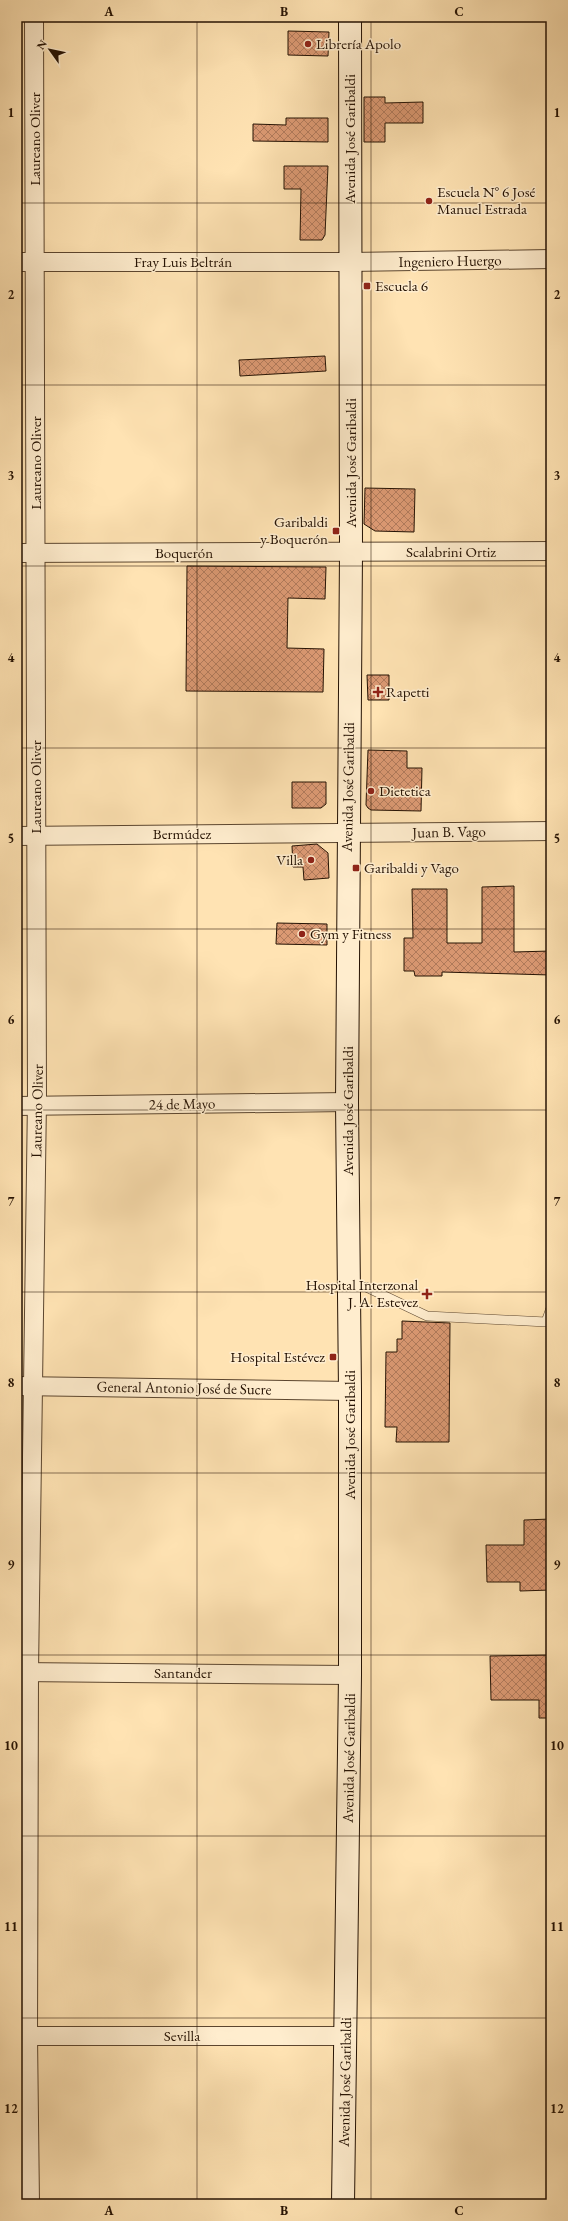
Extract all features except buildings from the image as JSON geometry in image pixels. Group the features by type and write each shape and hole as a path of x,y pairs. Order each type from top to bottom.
{"main road":[{"name":"Avenida José Garibaldi","path":"343,2204 350,1675 350,1391 347,1102 351,552 350,17"},
{"path":"17,2199 27,2204"}],"street":[{"name":"Laureano Oliver","path":"30,2204 23,2036 23,1672 25,1386 37,1106 36,262 34,17"},
{"name":"Ingeniero Huergo","path":"350,262 551,260"},
{"name":"Fray Luis Beltrán","path":"17,262 350,262"},
{"name":"Scalabrini Ortiz","path":"351,552 551,551"},
{"name":"Boquerón","path":"17,553 351,552"},
{"name":"Juan B. Vago","path":"348,833 551,831"},
{"name":"Bermúdez","path":"17,836 348,833"},
{"name":"24 de Mayo","path":"17,1106 347,1102"},
{"name":"General Antonio José de Sucre","path":"25,1386 350,1391"},
{"name":"Santander","path":"23,1672 350,1675"},
{"name":"Sevilla","path":"23,2036 346,2036"}],"lane":[{"path":"349,1287 366,1287 427,1316 546,1322 551,1308"}],"place":[{"name":"Librería Apolo","path":"308,44"},
{"name":"Escuela N° 6 José Manuel Estrada","path":"429,201"},
{"name":"Escuela 6","path":"367,286"},
{"name":"Garibaldi y Boquerón","path":"336,531"},
{"name":"Rapetti","path":"378,692"},
{"name":"Dietetica","path":"371,791"},
{"name":"Villa","path":"311,860"},
{"name":"Garibaldi y Vago","path":"356,868"},
{"name":"Gym y Fitness","path":"302,934"},
{"name":"Hospital Interzonal J. A. Estevez","path":"427,1294"},
{"name":"Hospital Estévez","path":"333,1357"}]}
